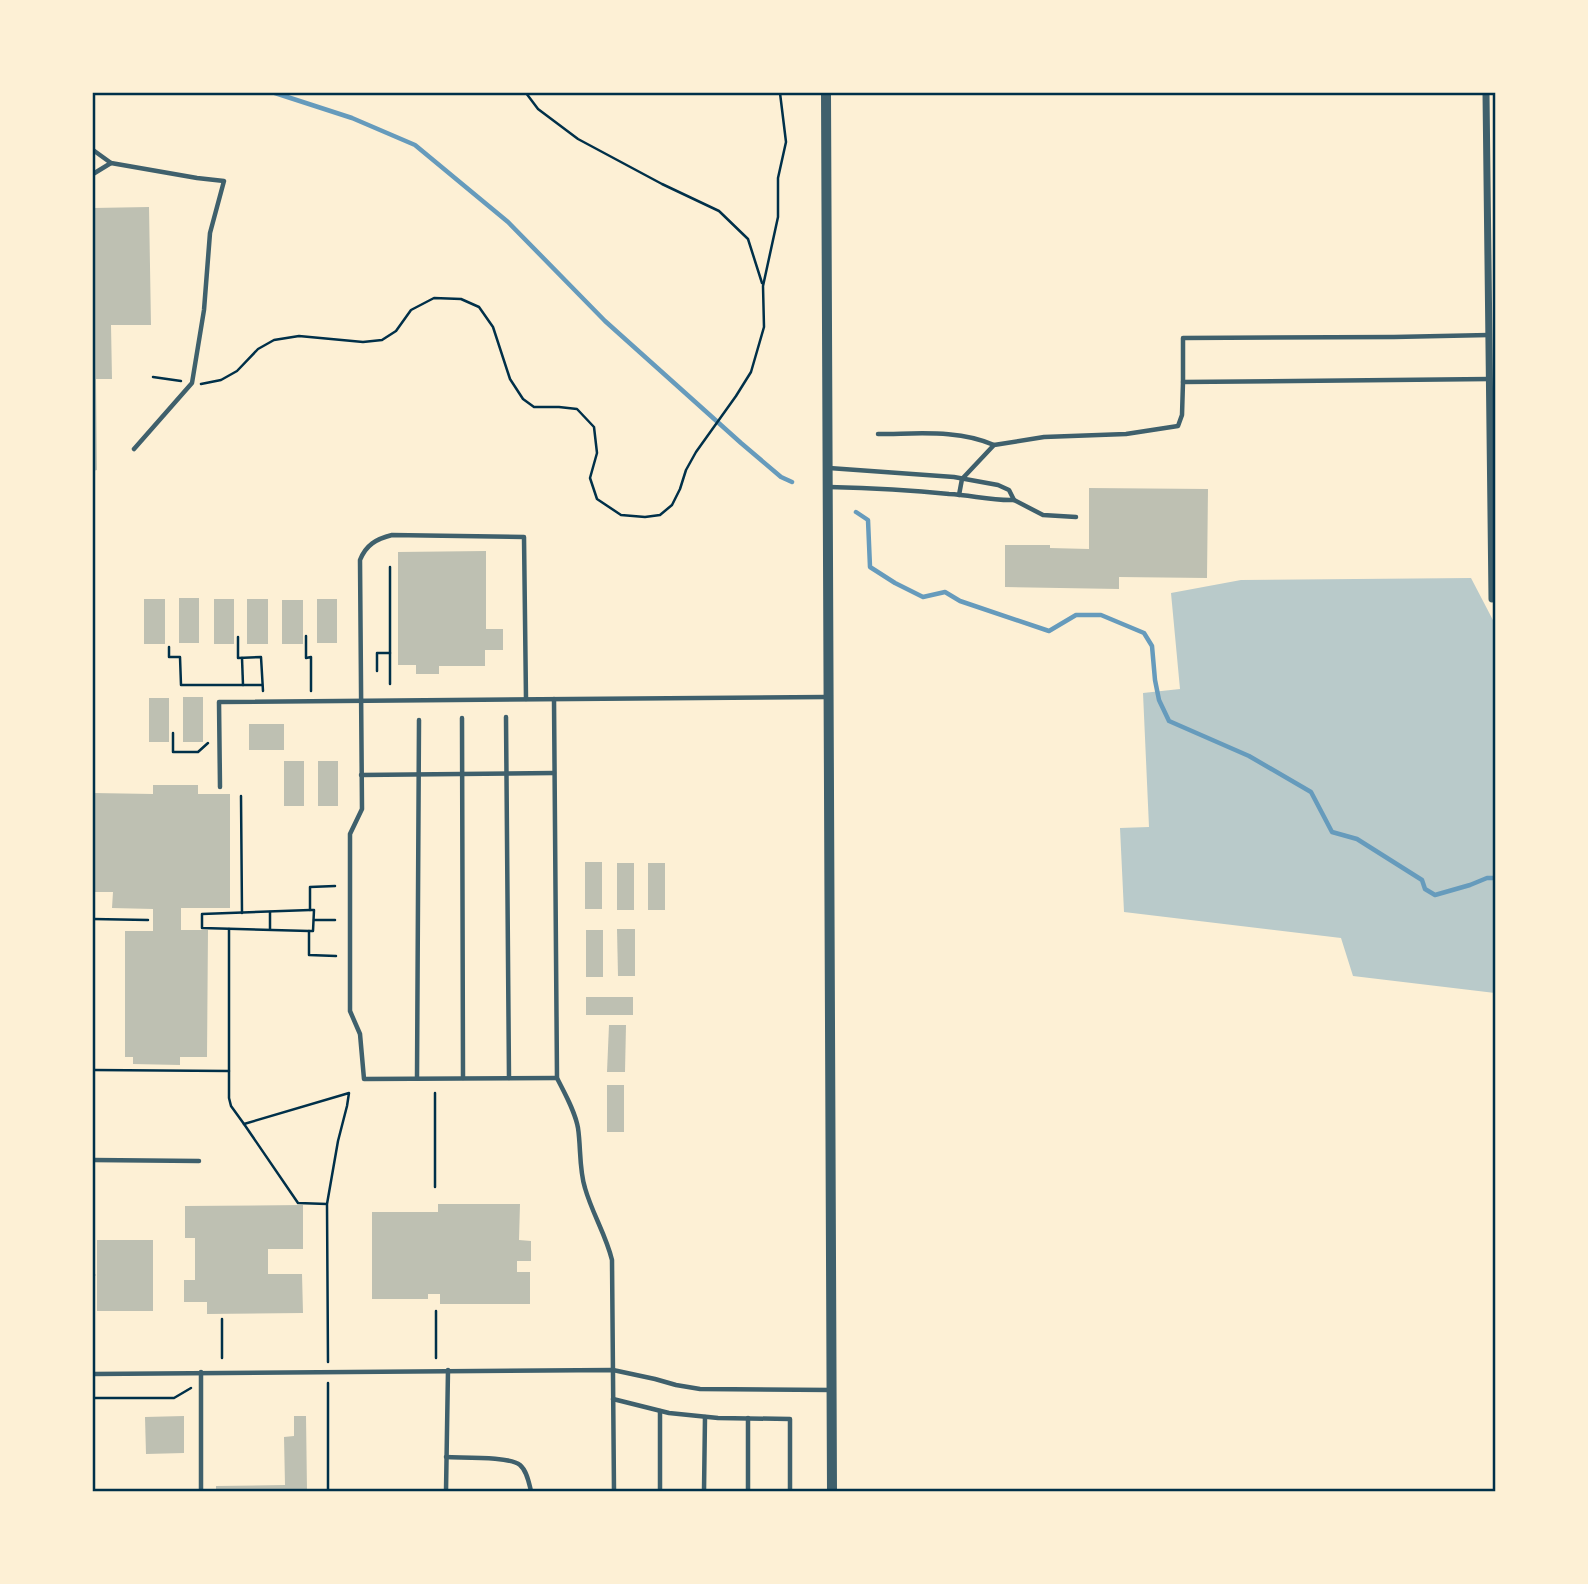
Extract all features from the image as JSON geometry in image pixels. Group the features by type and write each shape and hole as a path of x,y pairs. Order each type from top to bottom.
{"street":[{"path":"826,93 832,1491"},
{"path":"1486,93 1492,265 1489,334 1492,598"}],"lane":[{"path":"93,150 111,163 224,181 210,233 204,310 192,383 134,449"},
{"path":"93,174 111,163"},
{"path":"878,434 942,434 976,438 994,445 1044,437 1126,434 1178,426 1182,415 1183,338 1489,334"},
{"path":"1183,382 1490,379"},
{"path":"959,495 962,479 994,445"},
{"path":"828,468 962,479 998,485 1009,490 1014,500"},
{"path":"828,487 902,490 1001,501 1014,500 1043,515 1076,517"},
{"path":"526,699 524,537 391,535 370,544 360,560 362,809 351,834 351,1011 360,1034 363,1079 557,1078"},
{"path":"220,787 219,702 829,697"},
{"path":"554,699 557,1078 578,1129 584,1187 609,1246 612,1260 614,1491"},
{"path":"506,717 509,1078"},
{"path":"463,718 463,1078"},
{"path":"417,1079 419,720"},
{"path":"361,775 554,773"},
{"path":"93,1160 199,1161"},
{"path":"446,1491 448,1370"},
{"path":"93,1374 613,1370 699,1389 832,1390"},
{"path":"201,1373 201,1491"},
{"path":"613,1399 705,1417 790,1419 790,1491"},
{"path":"660,1410 660,1491"},
{"path":"704,1491 705,1417"},
{"path":"748,1419 748,1491"},
{"path":"446,1457 507,1460 520,1465 528,1478 531,1491"}],"path":[{"path":"526,93 538,109 578,139 719,211 748,239 763,286"},
{"path":"153,377 204,384 221,380 237,371 258,349 275,340 299,336 363,342 382,340 396,331 411,310 434,298 461,299 479,307 493,327 510,379 523,399 534,407 577,409 594,427 597,453 590,478 597,499 621,515 660,515 672,505 696,452 751,372 764,327 763,286 778,217 778,178 786,142 780,93"},
{"path":"390,566 390,684"},
{"path":"306,636 306,658 311,657 311,700"},
{"path":"238,637 238,658 261,657 263,701"},
{"path":"169,647 169,657 180,657 181,685 262,685"},
{"path":"377,671 377,653 390,653"},
{"path":"242,658 243,685"},
{"path":"173,733 173,752 198,752 211,742"},
{"path":"242,796 242,913"},
{"path":"310,911 310,887 335,886"},
{"path":"314,911 313,931 202,928 202,914 271,912 314,911"},
{"path":"270,930 271,912"},
{"path":"93,919 148,920"},
{"path":"313,920 335,920"},
{"path":"229,929 231,1106 298,1203 327,1203"},
{"path":"309,931 309,955 335,956"},
{"path":"93,1070 229,1071"},
{"path":"244,1124 349,1093 327,1203 328,1491"},
{"path":"435,1093 435,1187"},
{"path":"436,1311 436,1358"},
{"path":"222,1319 222,1358"},
{"path":"93,1399 174,1398 193,1387 201,1386"}],"shaded area":[{"path":"1471,578 1495,624 1495,993 1353,976 1341,938 1124,912 1120,828 1149,827 1143,693 1180,689 1171,593 1241,580"}],"building":[{"path":"149,207 151,325 111,325 112,379 96,379 97,470 93,471 93,208"},
{"path":"1089,488 1208,489 1207,578 1119,577 1119,589 1005,587 1005,545 1050,545 1050,548 1089,549"},
{"path":"486,551 486,629 503,629 503,650 485,650 485,666 439,666 439,674 416,674 416,665 398,665 398,552"},
{"path":"179,598 199,598 199,643 179,643"},
{"path":"144,599 165,599 165,644 144,644"},
{"path":"214,599 234,599 234,644 214,644"},
{"path":"247,599 268,599 268,644 247,644"},
{"path":"317,599 337,599 337,643 317,643"},
{"path":"282,600 303,600 303,644 282,644"},
{"path":"183,697 203,697 203,742 183,742"},
{"path":"149,698 169,698 169,742 149,742"},
{"path":"249,724 284,724 284,750 249,750"},
{"path":"284,761 304,761 304,806 284,806"},
{"path":"318,761 338,761 338,806 318,806"},
{"path":"153,785 198,785 198,794 230,794 230,908 181,908 181,930 208,930 207,1057 180,1057 180,1065 133,1064 133,1057 125,1057 125,931 153,931 153,909 112,908 113,892 93,892 93,793 153,794"},
{"path":"585,862 602,862 602,909 585,909"},
{"path":"617,863 634,863 634,910 617,910"},
{"path":"648,863 665,863 665,910 648,910"},
{"path":"617,929 635,929 635,976 618,976"},
{"path":"586,930 603,930 603,977 586,977"},
{"path":"586,997 633,997 633,1015 586,1015"},
{"path":"609,1025 626,1025 625,1072 607,1072"},
{"path":"607,1085 624,1085 624,1132 607,1132"},
{"path":"438,1204 520,1204 519,1240 531,1241 531,1261 517,1261 517,1272 530,1272 530,1304 440,1304 440,1294 428,1294 428,1299 372,1299 372,1212 438,1212"},
{"path":"303,1205 303,1249 268,1249 268,1274 302,1274 303,1313 207,1314 207,1302 184,1302 184,1280 195,1280 195,1238 185,1238 185,1206"},
{"path":"97,1240 153,1240 153,1311 97,1311"},
{"path":"184,1416 184,1453 146,1454 145,1417"},
{"path":"294,1416 306,1416 307,1491 216,1491 216,1486 285,1485 284,1437 294,1436"}],"waterway":[{"path":"275,93 352,118 415,145 508,222 605,321 741,443 781,477 792,482"},
{"path":"856,512 868,520 870,567 923,597 945,592 960,601 1049,631 1076,615 1101,615 1144,633 1152,646 1159,700 1169,721 1249,756 1311,792 1332,832 1357,839 1422,880 1425,889 1435,895 1487,878 1495,878"}]}
